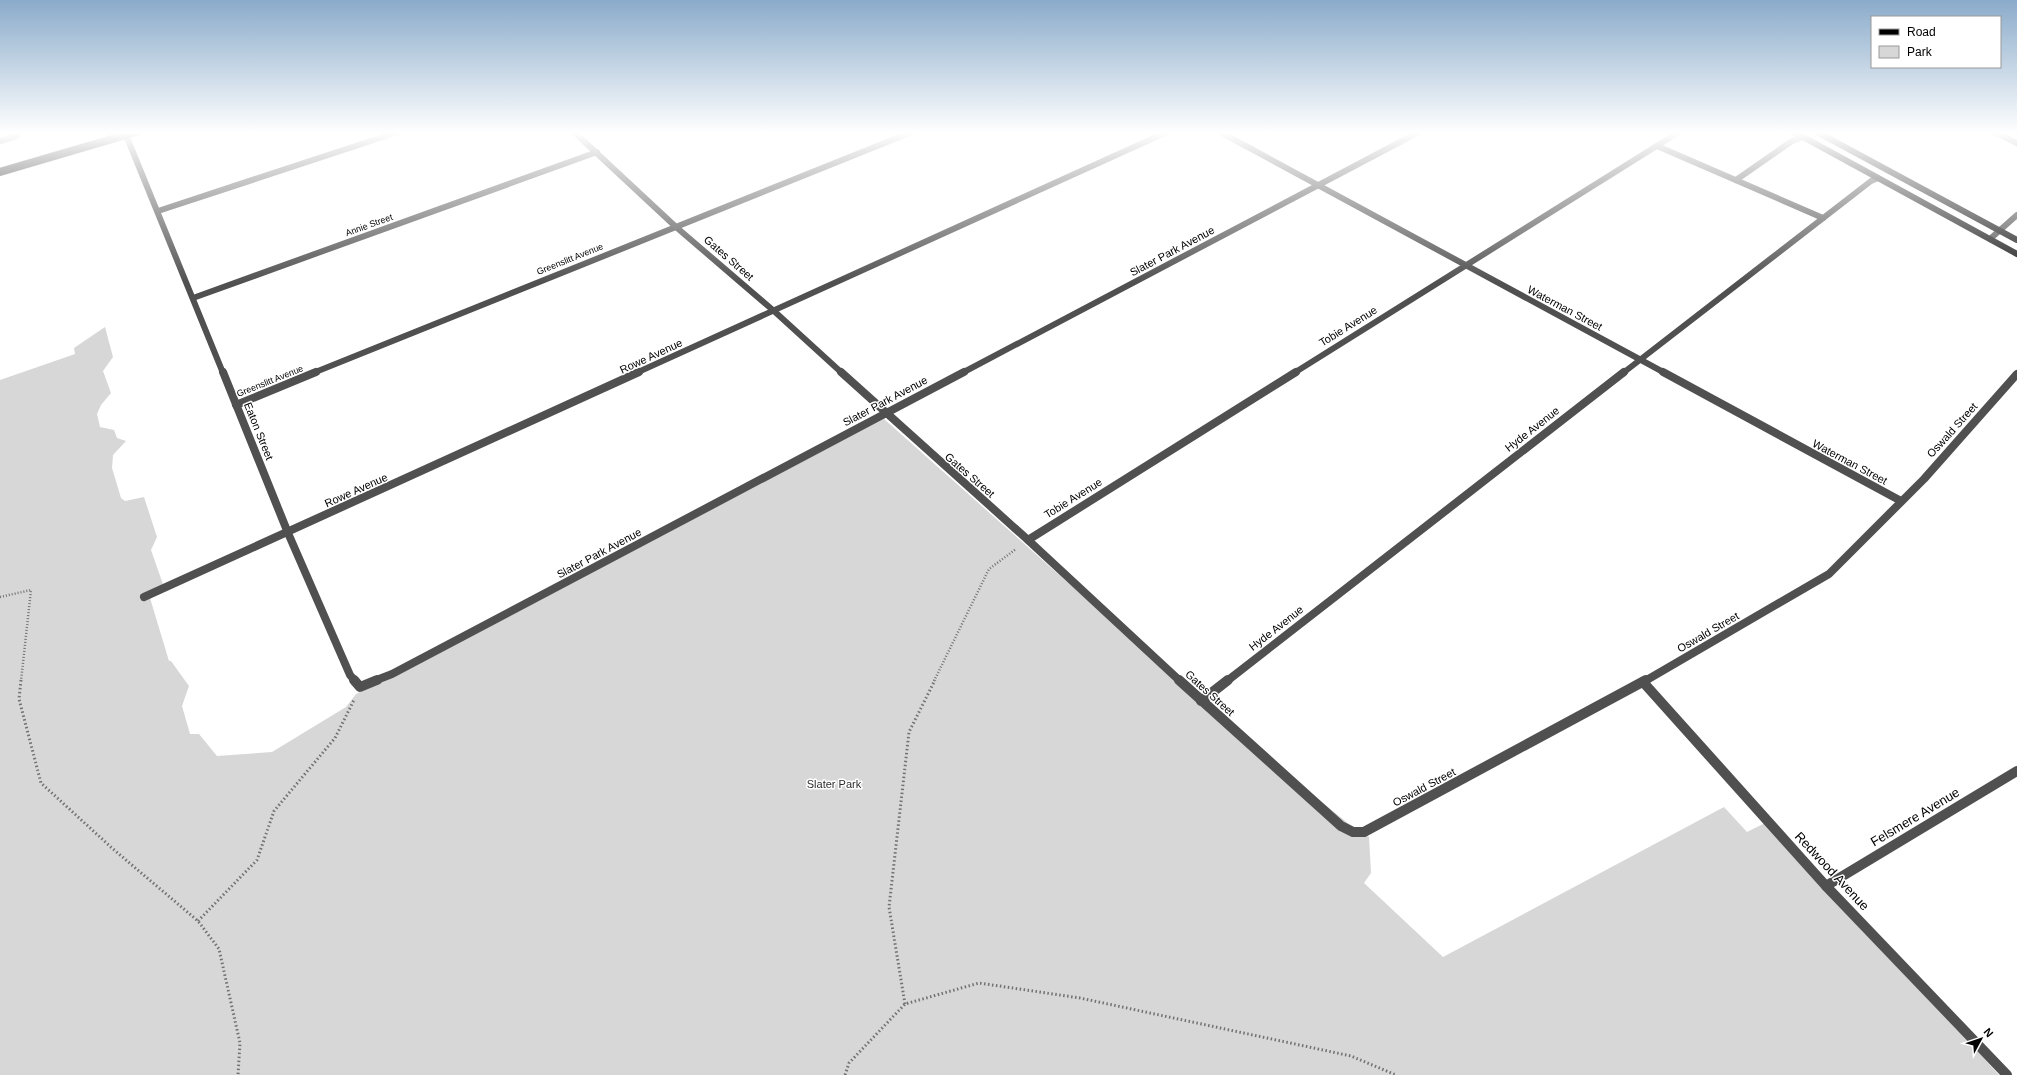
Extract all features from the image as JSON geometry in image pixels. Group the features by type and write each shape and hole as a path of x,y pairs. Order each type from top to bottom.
{"main road":[{"path":"1886,182 2017,254"},
{"path":"1909,182 2017,240"}],"street":[{"name":"Eaton Street","path":"146,182 288,533 350,675 360,686"},
{"path":"158,211 246,182"},
{"name":"Annie Street","path":"193,298 514,182"},
{"name":"Gates Street","path":"629,182 676,227 774,311 885,413 1028,540 1201,701 1341,826 1353,832"},
{"name":"Greenslitt Avenue","path":"236,405 787,182"},
{"name":"Rowe Avenue","path":"144,598 1057,182"},
{"name":"Waterman Street","path":"1311,182 1901,501"},
{"name":"Slater Park Avenue","path":"360,686 392,674 1325,182"},
{"name":"Tobie Avenue","path":"1028,540 1224,415 1599,182"},
{"path":"1741,182 1824,218"},
{"name":"Hyde Avenue","path":"1201,701 1870,182"},
{"path":"1990,239 2017,215"},
{"name":"Oswald Street","path":"1353,832 1364,832 1643,682 1829,574 1924,479 2017,374"},
{"name":"Redwood Avenue","path":"1643,682 1826,886 2007,1075"},
{"name":"Felsmere Avenue","path":"1826,886 2017,771"}],"path":[{"path":"905,1004 890,907 909,732 989,569 1028,540"},
{"path":"0,597 31,590 19,700 41,783 113,849 198,921 220,949 240,1043 238,1075"},
{"path":"198,921 257,860 274,811 335,738 360,686"},
{"path":"845,1075 849,1063 905,1004 979,983 1080,998 1351,1056 1396,1075"}],"green space":[{"name":"Slater Park","path":"105,327 113,357 103,371 111,393 101,405 97,414 100,427 114,430 117,438 126,441 113,455 112,468 121,498 125,501 144,497 157,537 151,550 165,590 150,598 169,661 171,661 189,686 182,706 190,734 199,734 217,756 272,752 346,707 356,694 884,419 1240,736 1349,824 1369,837 1371,873 1364,883 1443,957 1724,807 1747,832 1769,821 1999,1075 0,1075 0,380 75,354 74,348"}]}
